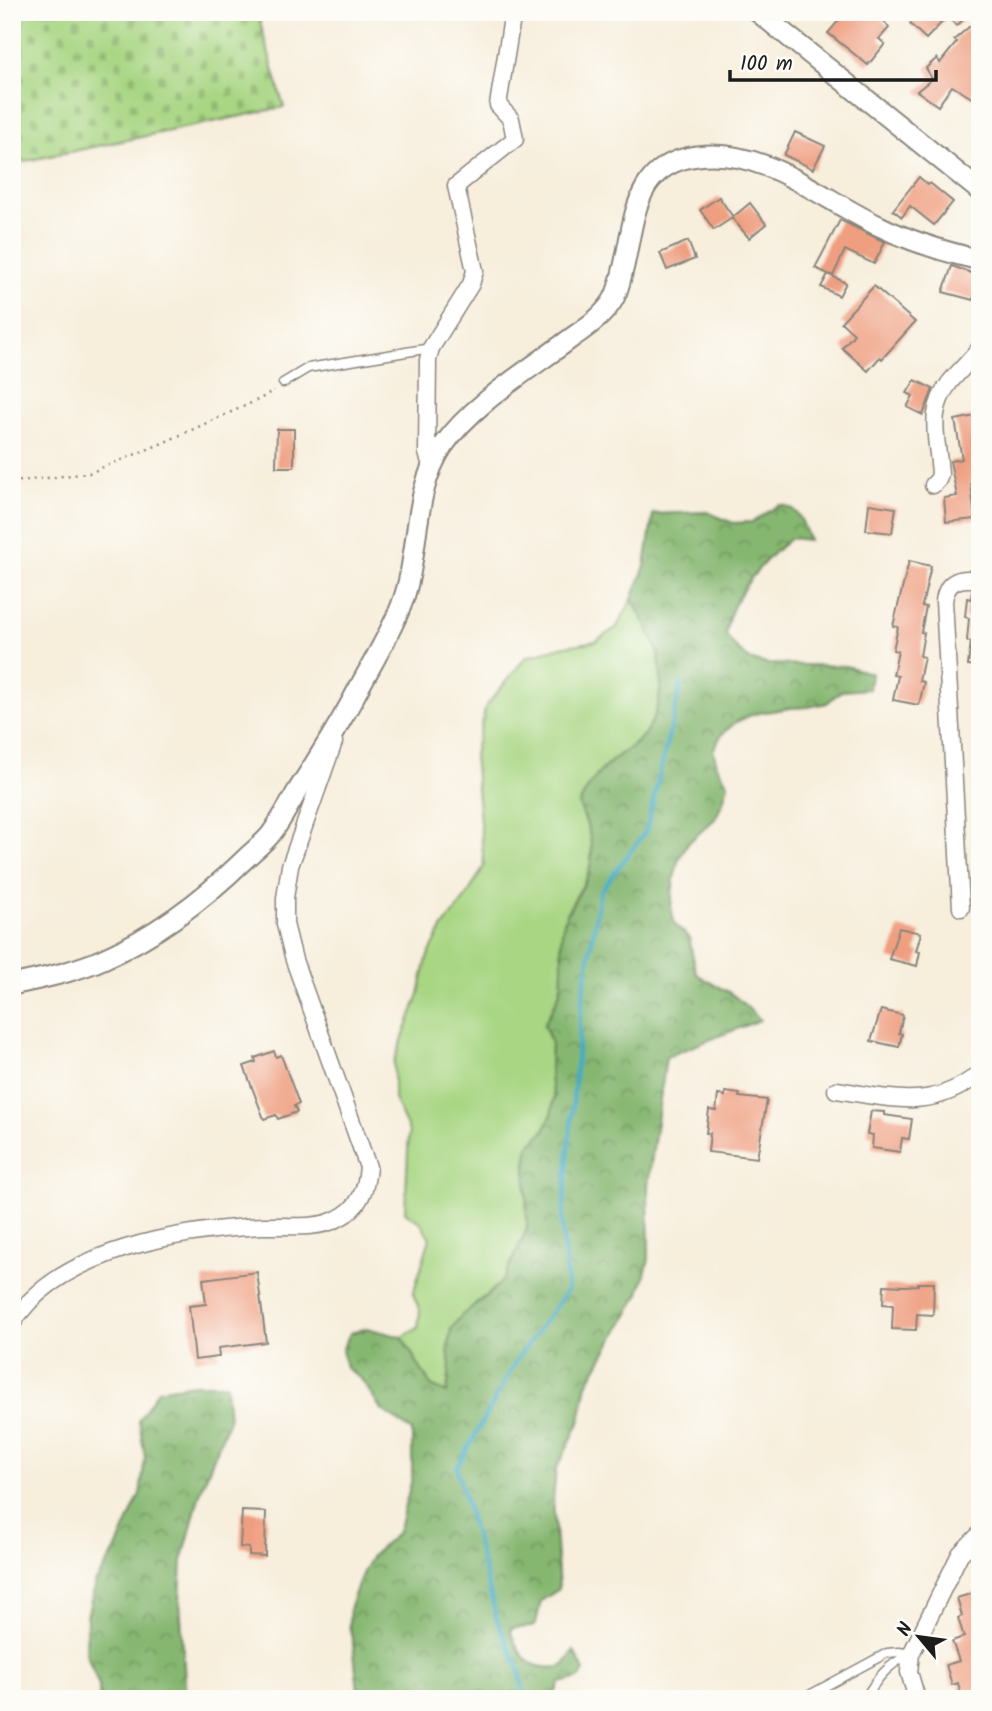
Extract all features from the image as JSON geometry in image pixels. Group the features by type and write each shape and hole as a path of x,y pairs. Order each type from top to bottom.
{"street":[{"path":"431,466 427,453 430,348 471,284 475,271 456,186 515,139 511,119 498,105 513,12"},
{"path":"758,12 980,191"},
{"path":"12,985 60,975 102,960 133,944 191,905 271,834 339,726 400,607 410,578 431,466 444,444 461,424 597,320 613,301 640,196 656,172 683,158 703,155 725,156 765,166 790,176 841,207 884,228 919,242 980,260"},
{"path":"933,485 939,480 940,474 934,424 937,407 950,383 980,348"},
{"path":"961,908 944,601 945,592 954,580 980,579"},
{"path":"12,1324 44,1290 81,1265 141,1243 193,1233 317,1224 337,1220 354,1207 366,1190 368,1167 294,960 285,924 285,898 290,866 339,726"},
{"path":"836,1090 911,1101 928,1099 950,1091 980,1073"},
{"path":"917,1699 909,1672 911,1654 961,1554 980,1534"}],"lane":[{"path":"283,383 308,368 430,348"},
{"path":"802,1699 887,1653 911,1654"},
{"path":"864,1699 877,1678 893,1663 911,1654"}],"path":[{"path":"12,482 89,473 260,399 283,383"}],"green space":[{"path":"12,12 257,12 284,107 12,164"},
{"path":"779,505 796,512 809,540 791,538 759,568 733,608 726,635 737,649 751,660 768,664 845,666 871,673 869,689 841,691 827,703 753,714 736,722 722,734 713,750 718,768 728,784 723,802 715,819 687,844 678,861 671,907 675,925 689,937 696,973 734,996 760,1020 666,1057 648,1185 649,1259 644,1278 638,1296 587,1384 580,1421 556,1470 553,1499 559,1589 541,1601 536,1623 532,1627 511,1628 520,1651 534,1664 562,1667 574,1651 584,1671 580,1678 560,1683 552,1699 359,1699 349,1625 350,1606 372,1556 398,1532 412,1479 412,1431 381,1409 361,1379 346,1368 342,1350 350,1333 367,1328 402,1337 431,1386 447,1393 451,1329 462,1315 504,1279 527,1229 526,1164 529,1146 543,1132 551,1116 554,1097 550,1079 551,1042 544,1025 560,991 565,919 587,878 592,860 589,832 579,805 589,786 603,769 631,747 647,730 660,696 661,671 656,647 632,599 645,566 653,514 707,512 733,523 752,522"},
{"path":"632,599 651,635 659,658 661,683 657,708 640,739 598,774 580,805 591,844 591,864 565,920 560,991 544,1025 551,1042 550,1079 554,1097 551,1116 543,1132 529,1146 526,1164 527,1229 504,1279 476,1303 448,1347 450,1366 447,1394 431,1386 402,1337 418,1328 420,1311 413,1294 430,1238 420,1222 405,1212 409,1131 394,1099 394,1062 419,994 427,958 443,927 466,897 484,866 474,755 486,706 526,657 596,641 617,627"},
{"path":"193,1384 226,1384 229,1420 201,1489 182,1562 180,1600 186,1699 99,1699 99,1686 86,1653 87,1617 95,1583 115,1551 140,1494 145,1458 139,1420 158,1390"}],"building":[{"path":"846,12 877,12 889,28 879,39 885,44 868,65 828,33"},
{"path":"920,12 970,12 957,26 947,17 926,39 910,24"},
{"path":"970,26 980,33 980,103 952,86 938,106 917,91 932,79 926,68 937,58 940,63 957,42 954,40"},
{"path":"795,132 825,146 813,169 784,155"},
{"path":"919,177 953,202 934,225 910,206 902,217 893,210"},
{"path":"719,197 733,217 750,203 766,224 749,238 732,218 714,230 700,210"},
{"path":"840,220 885,242 874,264 845,250 833,276 815,268"},
{"path":"688,241 695,259 667,270 660,253"},
{"path":"952,266 980,276 980,290 976,289 973,300 943,292"},
{"path":"828,274 846,283 839,296 821,287"},
{"path":"874,286 915,322 868,371 842,348 854,334 841,322"},
{"path":"915,380 933,389 923,415 907,407 913,396 907,393"},
{"path":"980,415 980,438 972,439 980,480 971,483 975,519 946,522 944,498 957,496 950,461 962,459 955,420"},
{"path":"277,429 294,429 294,467 276,467"},
{"path":"869,504 896,508 892,533 866,530"},
{"path":"909,561 931,566 922,606 926,607 920,656 924,657 919,681 924,682 919,705 893,700 898,676 893,675 898,651 893,650 898,627 893,626"},
{"path":"972,590 980,591 980,666 968,665 971,642 967,641 969,618 965,617 967,598 971,599"},
{"path":"899,928 921,933 916,951 920,952 917,966 889,959"},
{"path":"881,1010 903,1015 899,1047 871,1041"},
{"path":"274,1051 276,1057 281,1055 299,1104 294,1106 297,1112 278,1119 276,1115 264,1119 244,1066 256,1062 255,1058"},
{"path":"725,1092 740,1094 739,1097 767,1100 757,1158 708,1152 710,1133 706,1133 709,1110 716,1111 718,1095 725,1096"},
{"path":"871,1111 912,1119 909,1139 902,1138 900,1152 872,1148 873,1135 867,1134"},
{"path":"257,1272 266,1342 218,1348 219,1357 195,1360 189,1306 206,1304 203,1279"},
{"path":"934,1283 933,1315 917,1314 916,1330 892,1329 893,1305 883,1304 884,1285 905,1286"},
{"path":"242,1511 266,1512 265,1556 249,1555 249,1548 240,1547"},
{"path":"980,1591 980,1654 975,1656 980,1673 980,1699 962,1699 958,1683 952,1685 946,1665 959,1661 952,1641 964,1637 958,1618 962,1616 957,1598"}],"waterway":[{"path":"525,1699 519,1669 498,1623 457,1468 516,1361 568,1289 562,1226 582,1000 600,892 646,831 681,684"}]}
